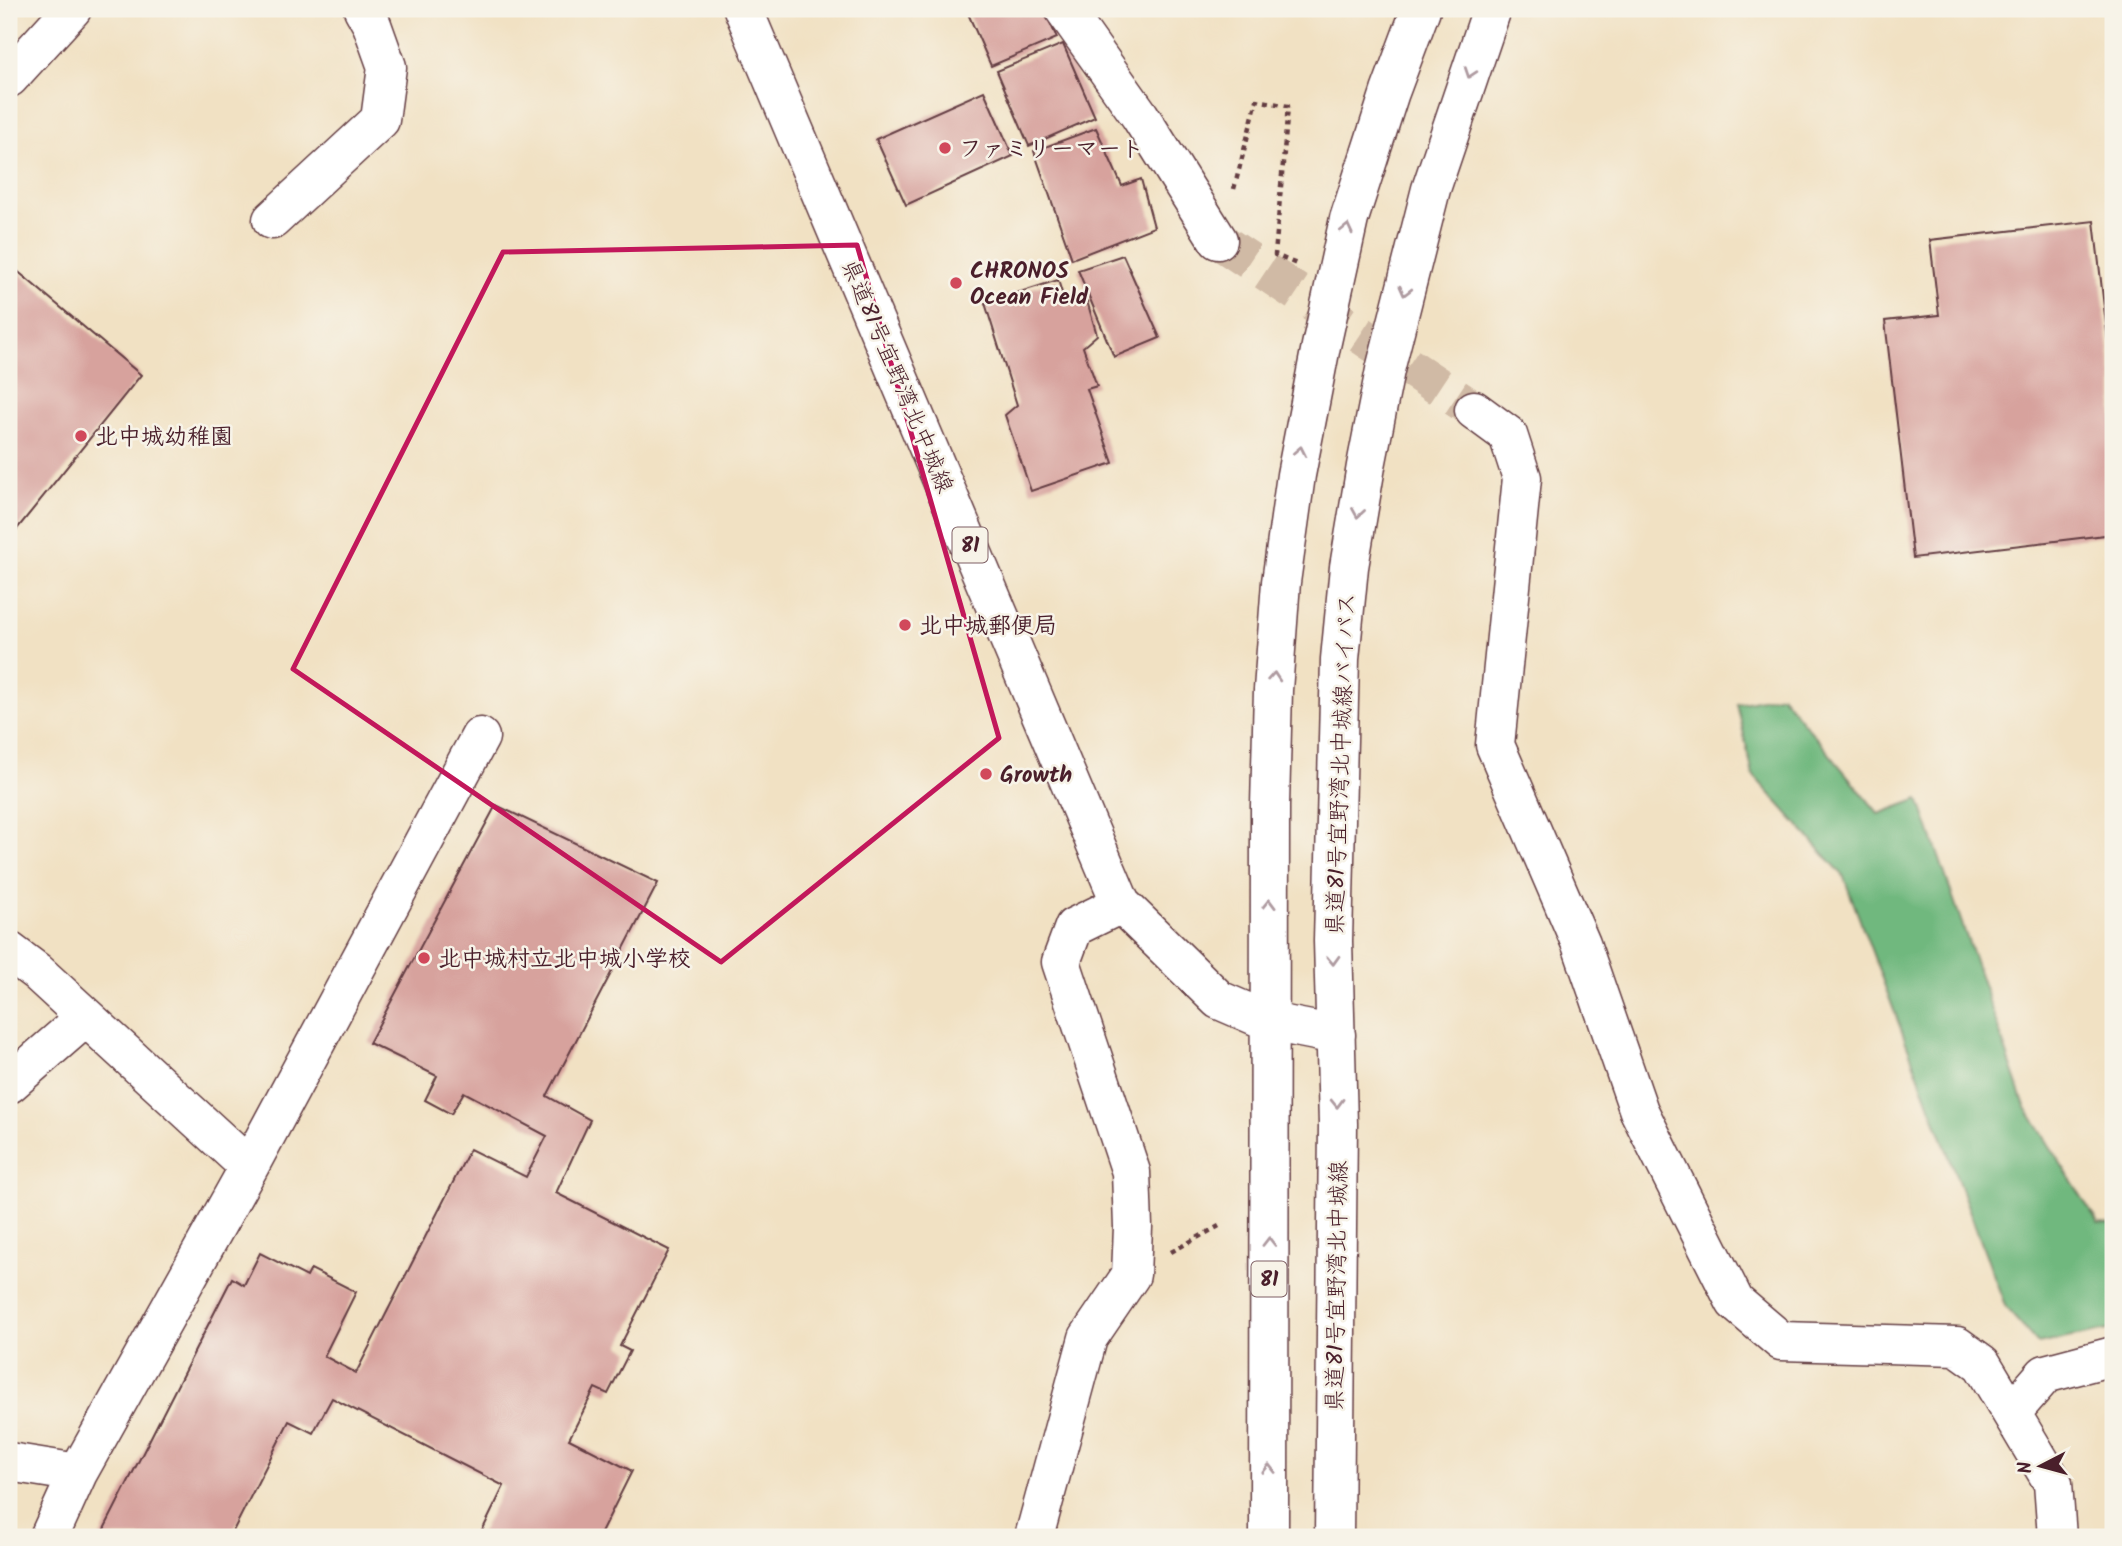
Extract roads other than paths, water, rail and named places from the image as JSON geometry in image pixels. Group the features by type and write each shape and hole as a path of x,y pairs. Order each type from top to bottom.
{"street":[{"path":"9,78 72,9"},
{"path":"272,220 380,120 387,67 372,25 363,9"},
{"name":"県道81号宜野湾北中城線","path":"743,9 1121,904 1219,1000 1270,1022"},
{"path":"1065,9 1140,116 1219,240"},
{"name":"81","path":"1269,1537 1269,884 1273,690 1281,582 1296,475 1349,219 1420,9"},
{"name":"県道81号宜野湾北中城線バイパス","path":"1336,1035 1333,941 1335,832 1340,659 1349,567 1385,370 1427,202 1492,9"},
{"path":"1474,410 1508,435 1522,478 1495,744 1581,944 1639,1111 1735,1303 1781,1340 1958,1346 1982,1364 2053,1483 2057,1537"},
{"path":"49,1537 78,1473 248,1167 480,737"},
{"path":"1034,1537 1088,1338 1131,1275 1131,1172 1061,962 1074,927 1121,904"},
{"path":"9,951 37,972 248,1167"},
{"path":"9,1084 86,1017"},
{"name":"81","path":"1270,1022 1336,1035"},
{"name":"県道81号宜野湾北中城線","path":"1334,1537 1338,1124 1336,1035"},
{"path":"2012,1412 2045,1374 2113,1356"},
{"path":"9,1462 78,1473"}],"tunnel":[{"path":"1218,240 1474,410"}],"place":[{"name":"ファミリーマート","path":"945,148"},
{"name":"CHRONOS Ocean Field","path":"956,283"},
{"name":"北中城幼稚園","path":"81,436"},
{"name":"北中城郵便局","path":"905,625"},
{"name":"Growth","path":"986,774"},
{"name":"北中城村立北中城小学校","path":"424,958"}]}
